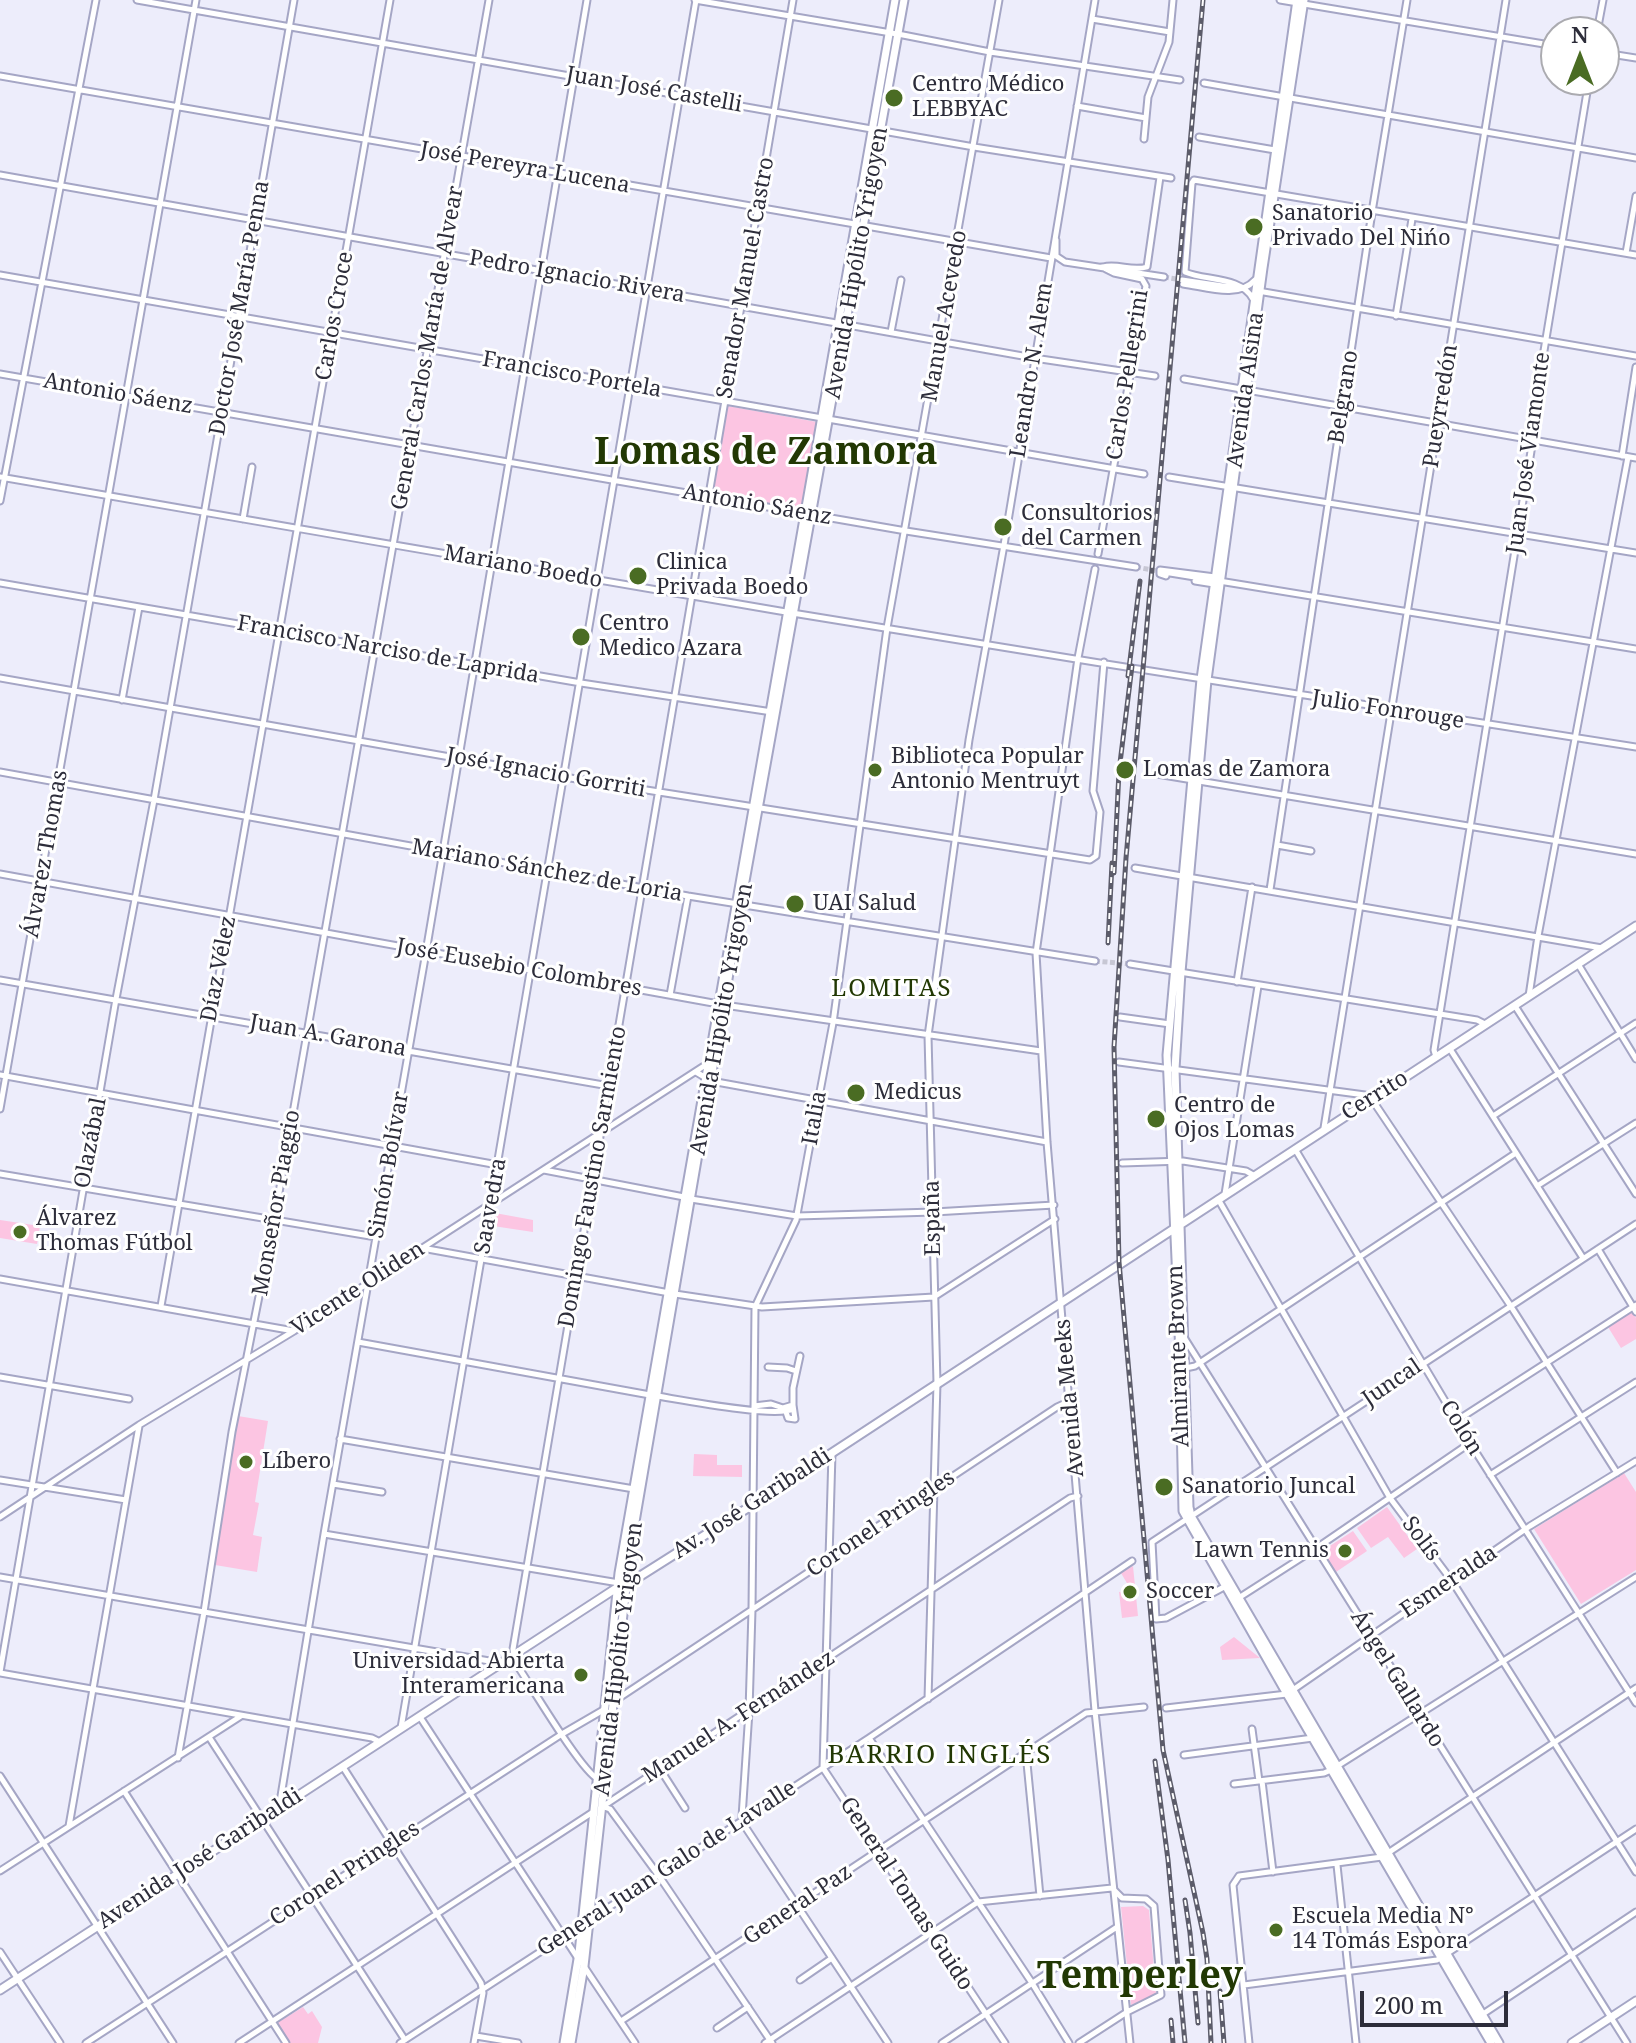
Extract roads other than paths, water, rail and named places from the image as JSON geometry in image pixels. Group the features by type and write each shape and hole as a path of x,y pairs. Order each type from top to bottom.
{"main road":[{"name":"Avenida Hipólito Yrigoyen","path":"894,33 895,0"},
{"name":"Avenida Hipólito Yrigoyen","path":"571,2043 584,1966 593,1812 613,1699 620,1584 790,613 894,33 904,0"},
{"name":"Avenida Alsina","path":"1193,780 1255,294 1300,2"},
{"name":"Avenida Alsina","path":"1255,294 1285,98"},
{"name":"Almirante Brown","path":"1171,1069 1193,780"},
{"name":"Cerrito","path":"1062,1302 1636,926"},
{"name":"Almirante Brown","path":"1178,972 1170,1024 1189,1518 1224,1587 1236,1600"},
{"name":"Almirante Brown","path":"1177,1226 1185,1339 1183,1369"},
{"name":"Av. José Garibaldi","path":"400,1729 620,1584 754,1504 1062,1302"},
{"name":"Avenida Hipólito Yrigoyen","path":"564,2043 601,1807 605,1709 620,1584 634,1489 654,1396"},
{"name":"Almirante Brown","path":"1189,1518 1443,1956 1499,2043"},
{"name":"Almirante Brown","path":"1289,1692 1313,1738 1334,1768"},
{"name":"Avenida José Garibaldi","path":"0,1990 400,1729"},
{"path":"1572,2043 1636,2001"},
{"name":"Almirante Brown","path":"1479,2016 1491,2043"}],"street":[{"path":"0,501 96,0"},
{"name":"Juan José Castelli","path":"137,0 974,147 1171,178"},
{"name":"Álvarez Thomas","path":"0,1109 3,1076 24,984 196,0"},
{"name":"Doctor José María Penna","path":"186,616 294,0"},
{"name":"Carlos Croce","path":"280,632 390,0"},
{"name":"General Carlos María de Alvear","path":"375,648 489,0"},
{"name":"Simón Bolívar","path":"279,1808 587,0"},
{"path":"695,0 990,52 1180,80"},
{"name":"Saavedra","path":"400,1729 581,683 695,0"},
{"name":"Senador Manuel Castro","path":"676,697 793,0"},
{"name":"Manuel Acevedo","path":"875,726 887,628 999,0"},
{"name":"Leandro N. Alem","path":"969,740 1095,0"},
{"path":"1144,139 1148,97 1170,32 1173,0"},
{"path":"1280,0 1540,43"},
{"name":"Belgrano","path":"1270,890 1407,0"},
{"name":"Pueyrredón","path":"1324,1128 1506,0"},
{"path":"1092,19 1170,32"},
{"name":"José Pereyra Lucena","path":"0,76 1051,258"},
{"path":"1204,83 1636,158"},
{"name":"Juan José Viamonte","path":"1436,1057 1434,1050 1454,922 1518,536 1560,244 1586,96"},
{"path":"1077,106 1146,118"},
{"path":"1199,137 1275,150"},
{"name":"Pedro Ignacio Rivera","path":"0,175 1034,358 1155,376"},
{"name":"Carlos Pellegrini","path":"1102,267 1147,267 1160,177"},
{"path":"1636,255 1194,180 1184,268 1187,274 1225,281 1255,294 1636,356"},
{"path":"1626,253 1636,196"},
{"path":"1396,316 1412,219"},
{"path":"1055,231 1056,254 1065,262"},
{"path":"1047,284 1053,267 1065,262 1164,277"},
{"name":"Carlos Pellegrini","path":"1098,554 1145,282 1102,267"},
{"name":"Francisco Portela","path":"0,275 1144,474"},
{"path":"891,332 901,280"},
{"path":"1182,282 1224,290 1244,289 1255,280"},
{"path":"1529,996 1611,550 1636,367"},
{"name":"Antonio Sáenz","path":"0,374 906,531 1136,567"},
{"path":"1184,379 1636,458"},
{"path":"243,519 252,467"},
{"path":"1169,477 1636,553"},
{"name":"Mariano Boedo","path":"2,478 693,597 1141,668"},
{"path":"1090,559 1097,558 1098,554 1105,559 1138,564 1139,569 1103,564 1095,569"},
{"path":"1078,658 1095,569 1095,563 1090,559"},
{"path":"1163,568 1216,581 1159,573 1163,568"},
{"path":"1164,572 1636,649"},
{"name":"Francisco Narciso de Laprida","path":"0,583 581,683 773,712"},
{"path":"122,700 139,607"},
{"name":"Olazábal","path":"0,1672 116,999 186,616"},
{"name":"Díaz Vélez","path":"161,1306 280,632"},
{"name":"Monseñor Piaggio","path":"178,1758 242,1382 274,1221 375,648"},
{"name":"Avenida Meeks","path":"1078,658 1036,953 1047,1142 1095,1711 1130,2043"},
{"name":"José Ignacio Gorriti","path":"0,678 564,777 1051,855 1093,859 1096,856 1100,812 1093,794 1104,662"},
{"name":"Julio Fonrouge","path":"1141,668 1300,696 1636,747"},
{"name":"Domingo Faustino Sarmiento","path":"513,1656 676,697"},
{"name":"Italia","path":"743,1821 752,1610 755,1307 797,1216 833,1023 875,726"},
{"name":"España","path":"928,1699 937,1383 928,1036 969,740"},
{"name":"Mariano Sánchez de Loria","path":"0,772 738,905 1095,961"},
{"path":"1157,774 1636,854"},
{"path":"1277,845 1311,851"},
{"path":"1135,868 1602,948"},
{"name":"José Eusebio Colombres","path":"0,874 721,1004 833,1023 1041,1051"},
{"path":"1237,982 1252,887"},
{"path":"670,995 688,896"},
{"path":"1130,964 1477,1020 1486,1025"},
{"path":"1578,964 1636,1059"},
{"name":"Juan A. Garona","path":"0,980 609,1086"},
{"path":"1222,1197 1258,986"},
{"path":"1515,1006 1636,1194"},
{"path":"1120,1017 1170,1024"},
{"path":"1492,1116 1636,1023"},
{"path":"1450,1049 1583,1258"},
{"name":"Vicente Oliden","path":"0,1517 139,1425 294,1331 711,1062"},
{"path":"1119,1062 1371,1098 1510,1305 1617,1473"},
{"path":"696,1072 708,1080 1047,1142"},
{"path":"3,1076 498,1165"},
{"path":"1537,1186 1636,1123"},
{"name":"Colón","path":"1295,1148 1456,1421 1636,1703"},
{"path":"1183,1369 1201,1362 1516,1153"},
{"path":"1122,1163 1174,1162 1253,1175"},
{"path":"543,1170 797,1216 1054,1205"},
{"path":"0,1174 376,1237"},
{"name":"Solís","path":"1222,1197 1390,1498 1452,1581 1636,1872"},
{"path":"422,1248 755,1307 934,1297 1055,1219"},
{"name":"Juncal","path":"1224,1587 1158,1620 1153,1540 1636,1224"},
{"path":"1456,1421 1635,1308 1598,1249"},
{"path":"0,1279 294,1331"},
{"name":"Ángel Gallardo","path":"1185,1339 1627,2043"},
{"path":"358,1342 654,1396 786,1412 793,1407 800,1356"},
{"path":"768,1367 796,1371"},
{"path":"232,1368 240,1373 242,1382"},
{"path":"0,1377 129,1399"},
{"path":"1490,1475 1636,1382"},
{"name":"Coronel Pringles","path":"613,1699 619,1698 1070,1401"},
{"path":"754,1408 771,1404 793,1407"},
{"path":"69,1826 139,1425"},
{"path":"340,1439 634,1489"},
{"path":"1236,1600 1470,1443"},
{"path":"823,1768 831,1453"},
{"name":"Esmeralda","path":"1166,1708 1289,1692 1526,1529 1636,1461"},
{"path":"0,1480 126,1500"},
{"path":"333,1484 382,1492"},
{"name":"Manuel A. Fernández","path":"239,2043 1070,1498 1078,1496"},
{"path":"324,1534 620,1584"},
{"name":"General Juan Galo de Lavalle","path":"402,2042 869,1738 1132,1561"},
{"path":"0,1577 502,1663"},
{"path":"1234,1784 1324,1773 1334,1768 1636,1577"},
{"path":"513,1656 589,1774 600,1780"},
{"path":"0,1672 372,1738 380,1742"},
{"path":"1249,2043 1233,1885 1239,1876 1385,1855 1636,1688"},
{"name":"General Paz","path":"621,2021 1086,1713 1144,1707"},
{"name":"Coronel Pringles","path":"86,2043 605,1709"},
{"path":"0,1871 242,1716"},
{"path":"420,1717 514,1864 635,2043"},
{"path":"1252,1729 1273,1872"},
{"path":"209,1737 358,1966 402,2042"},
{"path":"869,1738 1069,2043"},
{"path":"1184,1755 1313,1738"},
{"path":"1026,1753 1040,1896"},
{"path":"342,1766 483,1988 474,2043"},
{"name":"General Tomas Guido","path":"823,1768 1005,2043"},
{"path":"660,1769 685,1808"},
{"path":"0,1776 173,2043"},
{"path":"124,1791 286,2043"},
{"path":"601,1807 610,1809 659,1876 769,2042 978,1902 1112,1888 1122,1898 1146,1899 1154,1906 1161,1995 1127,2012 1082,2042"},
{"path":"743,1821 888,2043"},
{"path":"1244,1985 1443,1956 1636,1829"},
{"path":"1337,1864 1356,2043"},
{"path":"1479,2016 1636,1912"},
{"path":"942,2043 1117,1927"},
{"path":"0,1952 60,2043"},
{"path":"800,1980 832,1958"},
{"path":"717,2028 748,2007"},
{"path":"476,2036 518,2043"}],"tunnel":[{"path":"1164,277 1182,280"},
{"path":"1136,567 1163,572"},
{"path":"1095,961 1130,964"}],"railway":[{"path":"1203,0 1126,858 1114,1047 1119,1262 1163,1750 1203,1933 1211,2043"},
{"path":"1128,676 1140,581"},
{"path":"1114,873 1119,771 1132,666"},
{"path":"1108,943 1112,863"},
{"path":"1155,1761 1168,1860 1185,2043"},
{"path":"1185,1900 1198,2023"},
{"path":"1220,1991 1224,2043"},
{"path":"1171,2020 1173,2043"}],"place":[{"name":"Centro Médico LEBBYAC","path":"894,98"},
{"name":"Sanatorio Privado Del Nińo","path":"1254,227"},
{"name":"Consultorios del Carmen","path":"1003,527"},
{"name":"Clinica Privada Boedo","path":"638,576"},
{"name":"Centro Medico Azara","path":"581,637"},
{"name":"Biblioteca Popular Antonio Mentruyt","path":"875,770"},
{"name":"Lomas de Zamora","path":"1125,770"},
{"name":"UAI Salud","path":"795,904"},
{"name":"Medicus","path":"856,1093"},
{"name":"Centro de Ojos Lomas","path":"1156,1119"},
{"name":"Álvarez Thomas Fútbol","path":"20,1232"},
{"name":"Líbero","path":"246,1462"},
{"name":"Sanatorio Juncal","path":"1164,1487"},
{"name":"Lawn Tennis","path":"1345,1551"},
{"name":"Soccer","path":"1130,1592"},
{"name":"Universidad Abierta Interamericana","path":"581,1675"},
{"name":"Escuela Media N° 14 Tomás Espora","path":"1276,1930"}],"district":[{"name":"Lomas de Zamora","path":"766,453"},
{"name":"LOMITAS","path":"892,989"},
{"name":"BARRIO INGLÉS","path":"940,1756"},
{"name":"Temperley","path":"1140,1977"}]}
